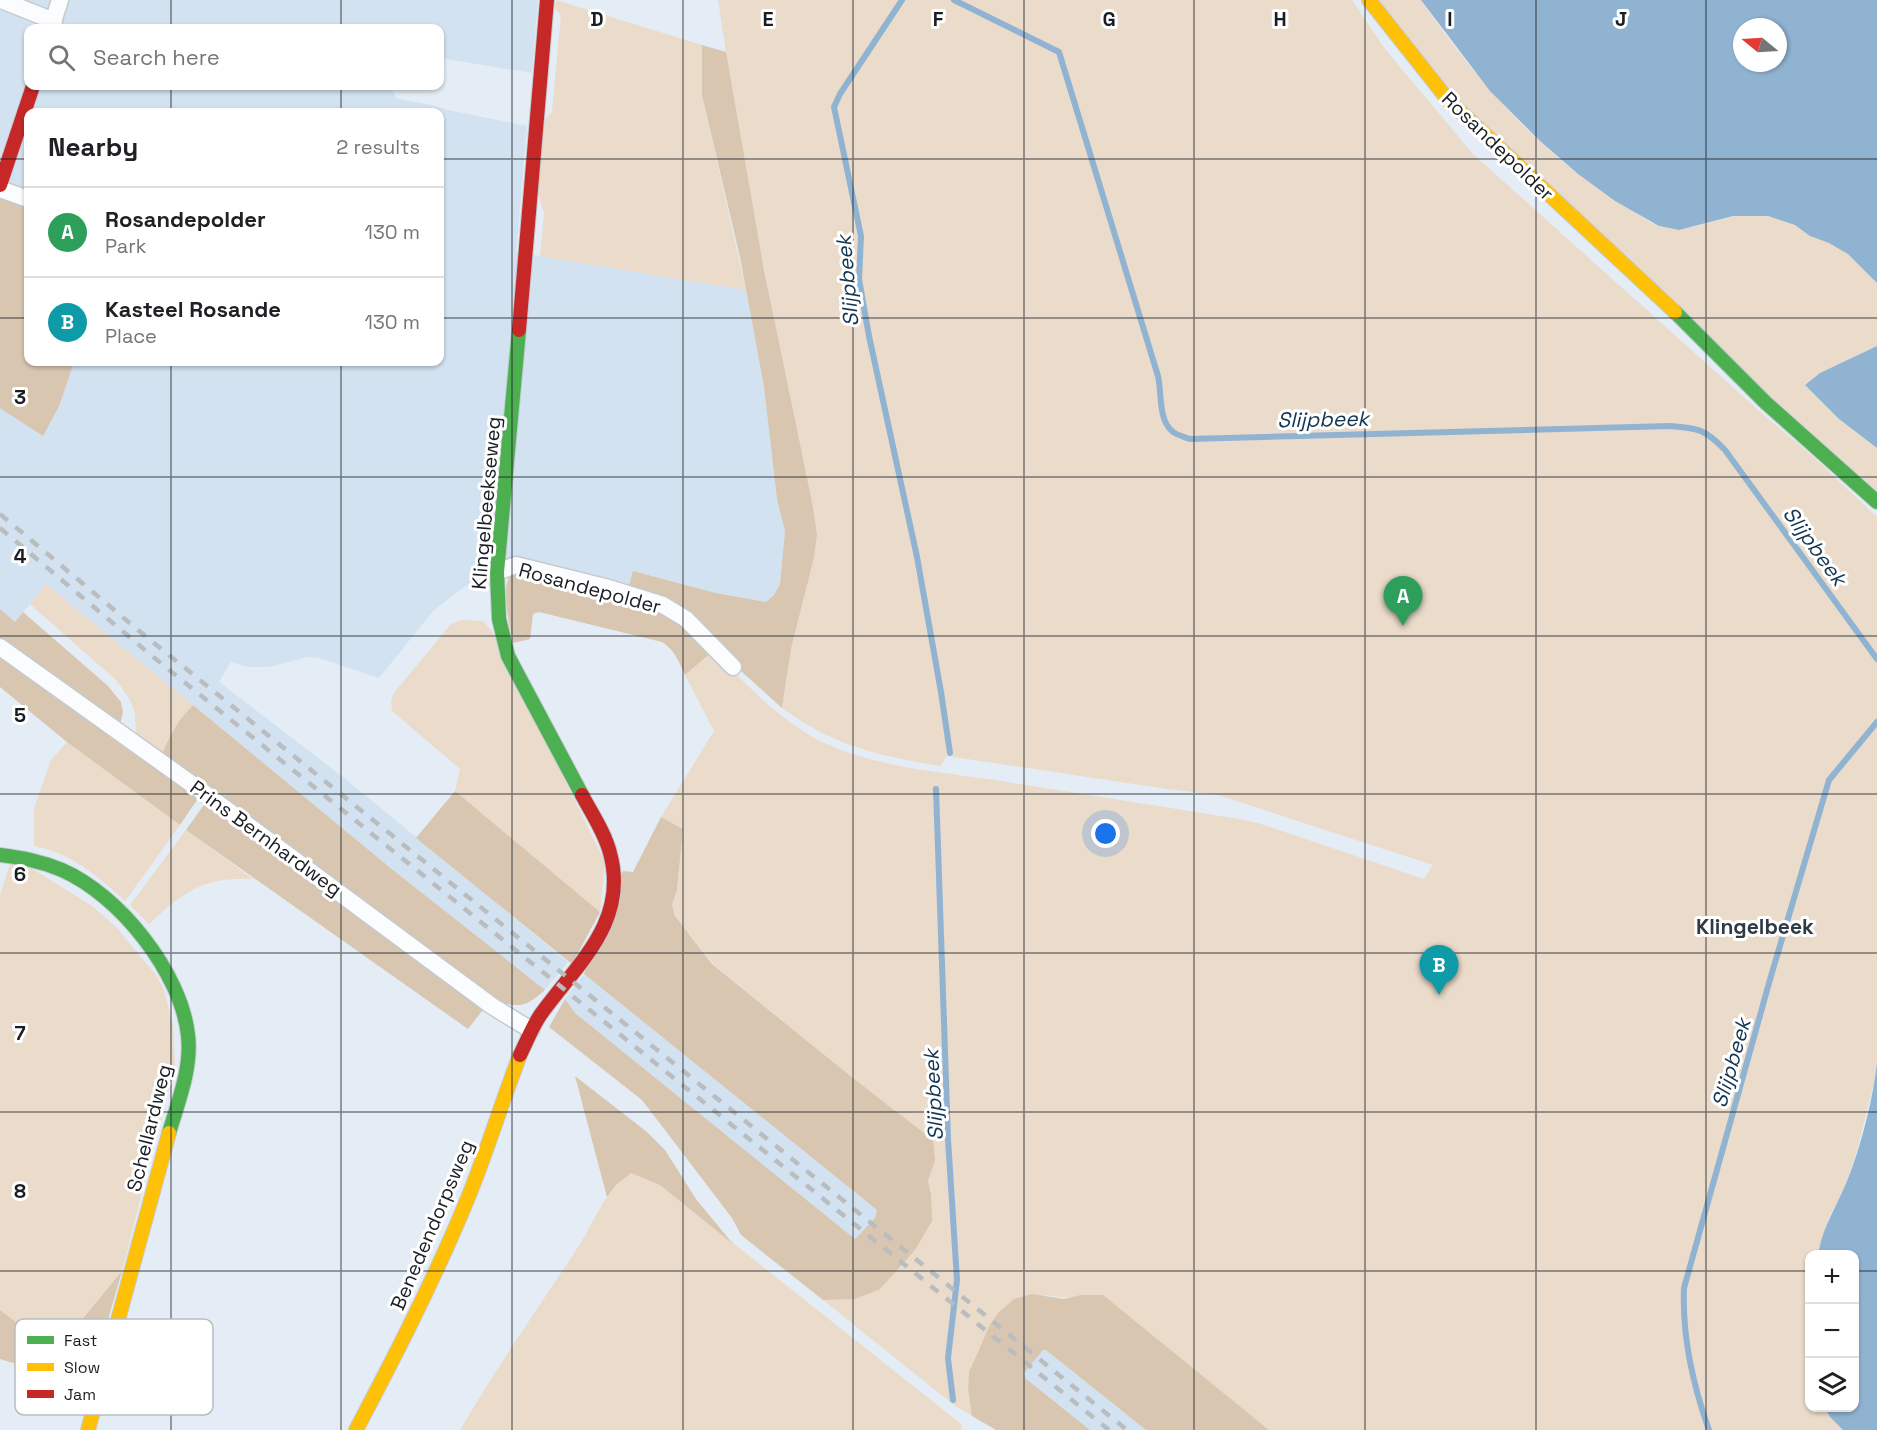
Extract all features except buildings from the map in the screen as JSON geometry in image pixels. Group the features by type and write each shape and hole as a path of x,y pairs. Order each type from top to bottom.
{"street":[{"path":"1,0 51,24"},
{"path":"53,24 60,0"},
{"name":"Klingelbeekseweg","path":"531,1030 599,937 613,896 615,872 613,857 607,842 508,656 499,619 497,572 547,0"},
{"name":"Rosandepolder","path":"1369,0 1414,59 1465,117 1665,302 1766,403 1877,502"},
{"path":"26,108 32,90"},
{"path":"24,114 0,187 24,197"},
{"name":"Rosandepolder","path":"497,572 516,565 663,605 686,619 733,667"},
{"name":"Prins Bernhardweg","path":"0,647 217,802 492,1006 531,1030"},
{"name":"Schellardweg","path":"0,855 19,856 64,872 121,910 143,937 175,990 188,1034 186,1073 118,1319"},
{"name":"Benedendorpsweg","path":"356,1430 402,1343 458,1224 531,1030"},
{"name":"Schellardweg","path":"88,1430 92,1415"}],"shaded area":[{"path":"0,0 538,0 532,73 444,59 444,24 24,24 24,90 392,90 397,99 442,108 24,108 24,244 0,243"},
{"path":"556,0 702,45 702,95 746,290 540,256 544,213 538,194 545,119 552,112 561,15 555,8"},
{"path":"718,0 1352,0 1385,49 1473,154 1810,454 1877,517 1877,1064 1856,1154 1844,1189 1828,1219 1820,1250 1805,1250 1805,1412 1827,1412 1843,1430 1269,1430 1103,1296 1046,1295 969,1372 968,1389 972,1416 955,1406 823,1300 855,1299 931,1194 928,1181 931,1173 899,1113 713,964 675,916 672,905 677,890 683,829 661,817 714,731 685,675 713,651 763,700 790,722 820,741 860,756 924,770 1258,823 1424,879 1433,865 1218,795 947,756 940,766 896,758 839,741 782,708 791,649 814,558 817,535 750,191"},
{"path":"1375,0 1421,0 1488,88 1513,115 1568,166 1651,223 1677,229 1738,216 1773,217 1790,222 1809,235 1829,242 1861,265 1877,283 1877,346 1820,373 1805,385 1839,419 1877,448 1877,497 1472,115"},
{"path":"702,45 726,52 764,270 817,535 814,558 791,649 782,708 741,671 716,642 628,590 633,571 716,593 766,602 774,595 780,584 785,531 777,499 764,387 740,257 702,95"},
{"path":"444,109 527,126 516,252 746,290 764,387 777,499 785,531 780,584 774,595 766,602 716,593 634,571 628,590 514,558 484,572 434,610 379,678 319,658 308,657 269,667 248,667 231,662 219,682 343,777 568,962 545,990 393,870 46,584 15,622 0,609 0,405 25,366 444,366"},
{"path":"0,197 24,206 24,366 73,366 59,406 43,436 0,408"},
{"path":"517,574 662,609 713,651 685,675 679,661 662,642 539,612 533,614 530,639 513,643 506,590 510,576"},
{"path":"46,584 193,705 175,728 162,754 136,735 135,713 129,698 116,680 30,604"},
{"path":"0,609 15,622 23,612 108,686 121,702 123,712 120,725 0,638"},
{"path":"461,620 483,621 492,631 605,862 600,912 455,791 460,769 392,711 393,694 451,624"},
{"path":"0,653 199,797 180,825 67,742 0,687"},
{"path":"193,705 393,870 545,990 524,1004 513,1005 498,1002 162,754 175,728"},
{"path":"67,742 180,825 125,901 94,874 72,860 34,846 34,808 51,760"},
{"path":"455,791 600,912 572,964 416,838"},
{"path":"206,802 482,1006 482,1011 468,1029 186,830"},
{"path":"661,817 683,829 677,890 672,905 675,916 712,964 933,1140 935,1160 928,1181 932,1221 915,1250 880,1289 855,1299 823,1300 741,1235 732,1218 642,1100 549,1027 565,999 575,1013 855,1239 875,1218 877,1210 584,974 623,871 633,872"},
{"path":"186,830 253,879 221,880 195,888 149,924 130,905"},
{"path":"10,864 31,868 92,906 116,927 156,975 164,990 173,1026 175,1065 122,1271 82,1319 15,1319 15,1322 0,1310 0,895"},
{"path":"584,974 877,1210 875,1218 855,1239 575,1013 565,999"},
{"path":"575,1076 647,1132 665,1150 696,1199 733,1244 660,1185 631,1173 616,1185 607,1197"},
{"path":"631,1173 660,1185 961,1424 962,1430 460,1430 578,1247 606,1198"},
{"path":"122,1271 108,1319 82,1319"},
{"path":"1032,1294 1064,1299 1081,1295 1103,1295 1269,1430 1146,1430 1046,1350 1043,1350 1024,1373 1025,1378 1090,1430 996,1430 972,1416 968,1389 969,1372 990,1325 998,1313 1014,1299"},
{"path":"0,1310 15,1321 15,1364 0,1359"},
{"path":"1042,1350 1046,1350 1146,1430 1090,1430 1025,1378 1024,1373"}],"water":[{"path":"1421,0 1877,0 1877,283 1848,254 1829,243 1810,236 1795,225 1768,216 1733,216 1679,230 1659,226 1615,201 1578,174 1540,141 1490,91"},
{"path":"1877,346 1877,448 1839,419 1805,385 1820,373"},
{"path":"1877,1063 1877,1430 1843,1430 1827,1412 1859,1412 1859,1250 1819,1250 1824,1231 1847,1181 1862,1138"}],"waterway":[{"name":"Slijpbeek","path":"902,0 840,94 834,107 861,236 859,279 869,336 917,557 950,753"},
{"name":"Slijpbeek","path":"954,0 1059,52 1158,376 1164,420 1174,432 1190,439 1670,426 1700,431 1725,450 1877,659"},
{"name":"Slijpbeek","path":"1709,1430 1690,1360 1685,1324 1684,1288 1771,976 1829,780 1877,722"},
{"name":"Slijpbeek","path":"936,789 948,1139 957,1280 948,1358 953,1400"}],"railway":[{"path":"0,514 138,630 1127,1430"},
{"path":"0,528 152,656 1109,1430"}],"traffic: fast":[{"path":"1675,312 1766,403 1877,502"},
{"path":"519,330 497,572 499,619 508,656 582,795"},
{"path":"0,855 47,864 83,882 105,897 125,917 144,938 160,962 183,1011 189,1047 183,1085 169,1133"}],"traffic: slow":[{"path":"1369,0 1449,101 1675,312"},
{"path":"356,1430 413,1319 453,1234 520,1055"},
{"path":"118,1319 169,1133"},
{"path":"88,1430 92,1415"}],"traffic: jam":[{"path":"519,330 547,0"},
{"path":"26,108 32,90"},
{"path":"0,185 24,113"},
{"path":"520,1055 541,1014 596,941 606,921 612,900 614,878 610,853 602,831 582,795"}],"place":[{"name":"Rosandepolder","path":"1403,626"},
{"name":"Kasteel Rosande","path":"1439,995"}],"district":[{"name":"Klingelbeek","path":"1755,926"}]}
